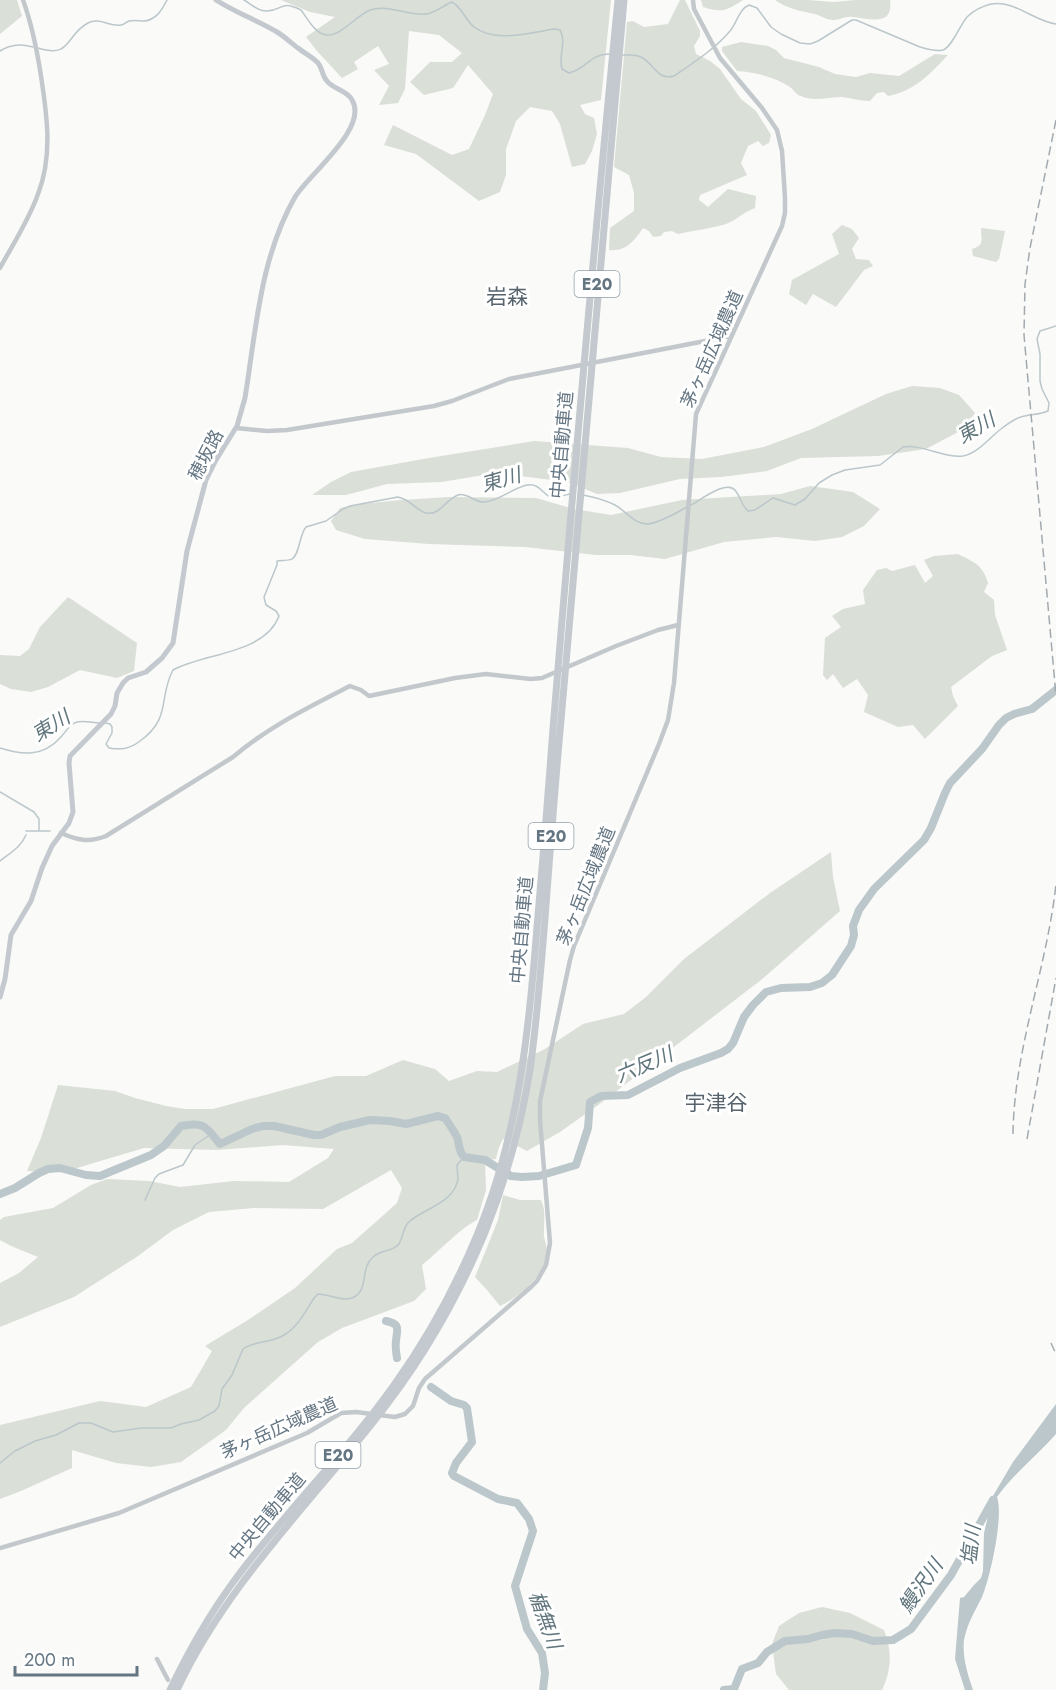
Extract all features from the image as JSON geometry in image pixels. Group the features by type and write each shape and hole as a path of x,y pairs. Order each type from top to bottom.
{"highway":[{"name":"中央自動車道","path":"618,0 619,23"},
{"name":"中央自動車道","path":"177,1690 196,1652 239,1586 374,1422 422,1354 474,1257 513,1135 529,1072 540,975 572,535 611,103 619,23 624,0"},
{"name":"中央自動車道","path":"170,1690 190,1649 234,1582 369,1418 417,1351 450,1294 490,1210"}],"main road":[{"name":"穂坂路","path":"0,997 11,935 31,901 52,846 71,818 74,809 70,756 102,724 115,706 117,693 123,683 128,678 146,672 162,658 173,643 187,551 206,480 236,428 245,398 261,292 271,253 297,195 349,132 354,121 355,109 352,99 327,82 318,63 278,32 241,15 216,0"}],"street":[{"path":"0,268 38,195 46,167 48,131 45,101 35,39 22,0"},
{"name":"茅ヶ岳広域農道","path":"0,1548 112,1516 307,1433 341,1413 351,1411 391,1417 399,1416 410,1410 425,1379 537,1281 546,1265 550,1244 540,1120 542,1087 574,946 668,720 674,683 696,414 784,220 786,207 783,151 777,130 720,58 694,9 693,0"},
{"path":"236,428 287,430 434,406 509,379 731,336"},
{"path":"61,833 86,841 106,836 233,757 248,744 293,715 350,686 369,696 486,674 542,678 616,646 678,625"},
{"path":"157,1659 168,1680"}],"shaded area":[{"path":"0,0 17,0 22,16 0,34"},
{"path":"281,0 611,0 601,100 580,105 585,114 594,118 597,134 592,151 585,164 572,167 560,124 552,111 530,107 516,121 506,149 506,175 500,192 479,201 416,154 384,145 393,125 452,155 469,149 493,94 468,65 453,88 424,95 410,82 430,62 452,62 462,53 439,35 409,31 405,89 398,103 379,105 389,86 374,70 389,64 378,46 354,62 358,69 342,78 306,37 335,17 310,12"},
{"path":"680,0 685,0 700,31 700,36 694,46 696,54 720,69 741,99 756,111 771,135 769,143 763,146 758,141 748,146 741,163 747,175 700,195 699,200 708,207 728,189 756,196 755,208 726,224 678,234 672,231 653,237 643,228 625,247 609,250 610,228 634,211 634,193 629,175 614,167 627,22 633,21 644,27 668,24"},
{"path":"701,0 743,0 728,9 715,10 703,7"},
{"path":"775,0 834,2 890,0 890,9 888,15 879,19 850,17 833,20 789,8"},
{"path":"741,42 768,46 784,58 819,67 835,74 856,77 870,73 899,76 935,54 948,55 922,80 898,94 888,96 884,92 877,93 870,101 842,97 811,99 796,94 784,83 771,78 737,71 722,51 722,47"},
{"path":"842,225 852,229 859,238 852,249 856,259 869,260 873,266 864,270 836,307 813,294 806,305 789,294 792,280 839,254 832,234"},
{"path":"981,228 1005,231 999,259 996,262 973,256 972,249 979,246 981,242"},
{"path":"912,386 940,388 959,395 975,413 962,430 926,449 878,456 801,458 767,471 680,479 620,493 597,494 568,482 495,473 442,482 387,484 346,495 312,495 351,472 534,441 628,448 661,457 702,459 764,447 812,429 886,394"},
{"path":"810,486 853,492 880,509 864,526 842,537 815,541 776,537 724,542 665,559 630,555 596,555 525,547 365,539 336,530 331,521 340,508 401,500 449,497 536,498 574,509 611,515 682,500 781,494"},
{"path":"958,554 981,568 988,583 984,592 994,600 995,615 1007,650 992,656 951,687 958,706 925,739 913,725 898,727 864,712 868,695 857,679 843,688 833,674 827,680 823,675 825,638 841,627 832,616 843,609 865,604 863,590 877,570 886,568 892,571 915,565 925,583 933,576 924,560 934,556"},
{"path":"68,597 137,643 134,671 117,678 80,670 48,687 31,692 11,689 0,684 0,655 20,656 29,649 40,627"},
{"path":"831,852 840,911 761,980 560,1132 527,1151 503,1139 496,1159 485,1160 486,1190 477,1220 455,1235 422,1265 426,1289 414,1301 342,1328 318,1342 244,1408 226,1430 181,1462 151,1467 116,1463 72,1450 72,1468 0,1499 0,1425 100,1401 146,1407 191,1387 212,1351 205,1346 295,1288 337,1249 352,1243 397,1203 402,1188 391,1170 323,1209 254,1208 209,1212 173,1230 138,1256 74,1297 0,1327 0,1283 19,1273 38,1257 0,1240 0,1220 4,1217 53,1208 91,1185 107,1179 149,1181 180,1187 234,1181 289,1182 328,1158 334,1149 283,1145 217,1150 144,1148 77,1168 44,1172 27,1171 41,1138 58,1085 115,1091 166,1106 185,1109 213,1109 335,1076 366,1076 403,1060 435,1069 449,1081 477,1071 497,1072 545,1049 583,1024 624,1014 646,997 684,959 770,893"},
{"path":"503,1195 520,1200 541,1200 544,1209 544,1237 547,1251 546,1260 537,1277 516,1297 500,1306 475,1277 498,1220"},
{"path":"1056,1404 1056,1434 997,1497 999,1518 989,1576 964,1640 967,1672 973,1690 965,1690 955,1659 960,1598 964,1597 981,1578 984,1533 989,1512 987,1506 1013,1462"},
{"path":"822,1607 850,1613 884,1630 890,1660 888,1675 882,1690 789,1690 776,1674 772,1644 779,1626 799,1613"}],"waterway":[{"path":"38,48 49,51 63,48 81,28 92,21 123,25 129,21 152,19 167,0"},
{"path":"244,0 264,11 285,6 294,7 301,10 315,29 327,35 337,33 370,10 384,8 426,14 452,2 474,27 492,35 512,36 560,30 563,39 562,69 569,73 598,56 611,54"},
{"path":"622,55 639,56 660,74 668,77 674,76 718,44 749,5 757,8 771,27 781,34 800,43 810,44 852,20 856,20 920,47 943,50 950,45 967,17 991,4 1008,5 1056,24"},
{"path":"0,51 16,45 33,47"},
{"name":"東川","path":"691,505 726,487 735,490 748,511 755,510 773,498 795,505 805,499 819,483 832,475 845,470 880,465 903,447 956,456 968,454 1018,418 1048,411 1049,403 1040,381 1040,354 1037,339 1040,331 1056,326"},
{"name":"東川","path":"105,723 112,727 112,733 106,744 109,748 133,746 157,724 173,670 247,645 272,629 279,616 276,611 266,605 264,597 277,561 291,560 295,557 306,527 326,521 350,506 398,497 407,500 422,512 431,513 461,494 484,502 527,485 538,487 551,497 570,494"},
{"name":"東川","path":"583,495 611,503 634,520 647,524 662,520 687,507"},
{"name":"六反川","path":"0,1194 48,1169 60,1168 100,1176 151,1155 164,1146 181,1126 195,1124 208,1130 220,1144 263,1126 321,1135 340,1127 370,1120 406,1124 438,1116 445,1118 453,1130 464,1157 485,1160 511,1176 539,1176 576,1165 588,1128 590,1102 601,1096 628,1095 680,1068 721,1053 733,1043 744,1017 766,992 781,988 810,987 822,983 832,975 851,946 854,935 853,926 859,910 874,889 924,840 950,783 982,749 1006,718 1032,709 1056,690"},
{"name":"東川","path":"0,748 32,753 47,749 74,723 83,721 100,723"},
{"path":"0,792 34,812 39,819 39,831"},
{"path":"26,831 50,831"},
{"path":"0,861 18,846 26,835"},
{"path":"145,1200 155,1178 159,1174 183,1165 195,1145 211,1134"},
{"path":"0,1463 15,1451 79,1423 91,1423 113,1432 141,1428 171,1428 199,1420 215,1411 219,1406 222,1389 232,1375 243,1349 288,1333 298,1323 318,1294 350,1299 359,1293 367,1267 373,1257 398,1245 407,1223 451,1194 458,1179 457,1165 464,1157"},
{"name":"楯無川","path":"386,1321 396,1325 397,1328 397,1358"},
{"name":"楯無川","path":"431,1387 451,1401 467,1408 472,1442 456,1463 452,1473 454,1476 498,1499 517,1503 529,1519 533,1531 515,1586 527,1629 542,1653 545,1673 543,1690"},
{"name":"鰻沢川","path":"724,1690 734,1689 742,1669 758,1663 767,1652 785,1641 835,1633 852,1634 873,1641 893,1640 911,1629 951,1575 993,1500"}],"railway":[{"path":"1056,120 1030,248 1025,284 1024,335 1056,696"},
{"path":"1013,1134 1019,1071 1046,947 1056,884"},
{"path":"1027,1139 1056,978"},
{"path":"1051,1343 1056,1354"}],"district":[{"name":"岩森","path":"507,297"},
{"name":"宇津谷","path":"716,1103"}],"water label":[{"name":"塩川","path":"971,1545"}]}
